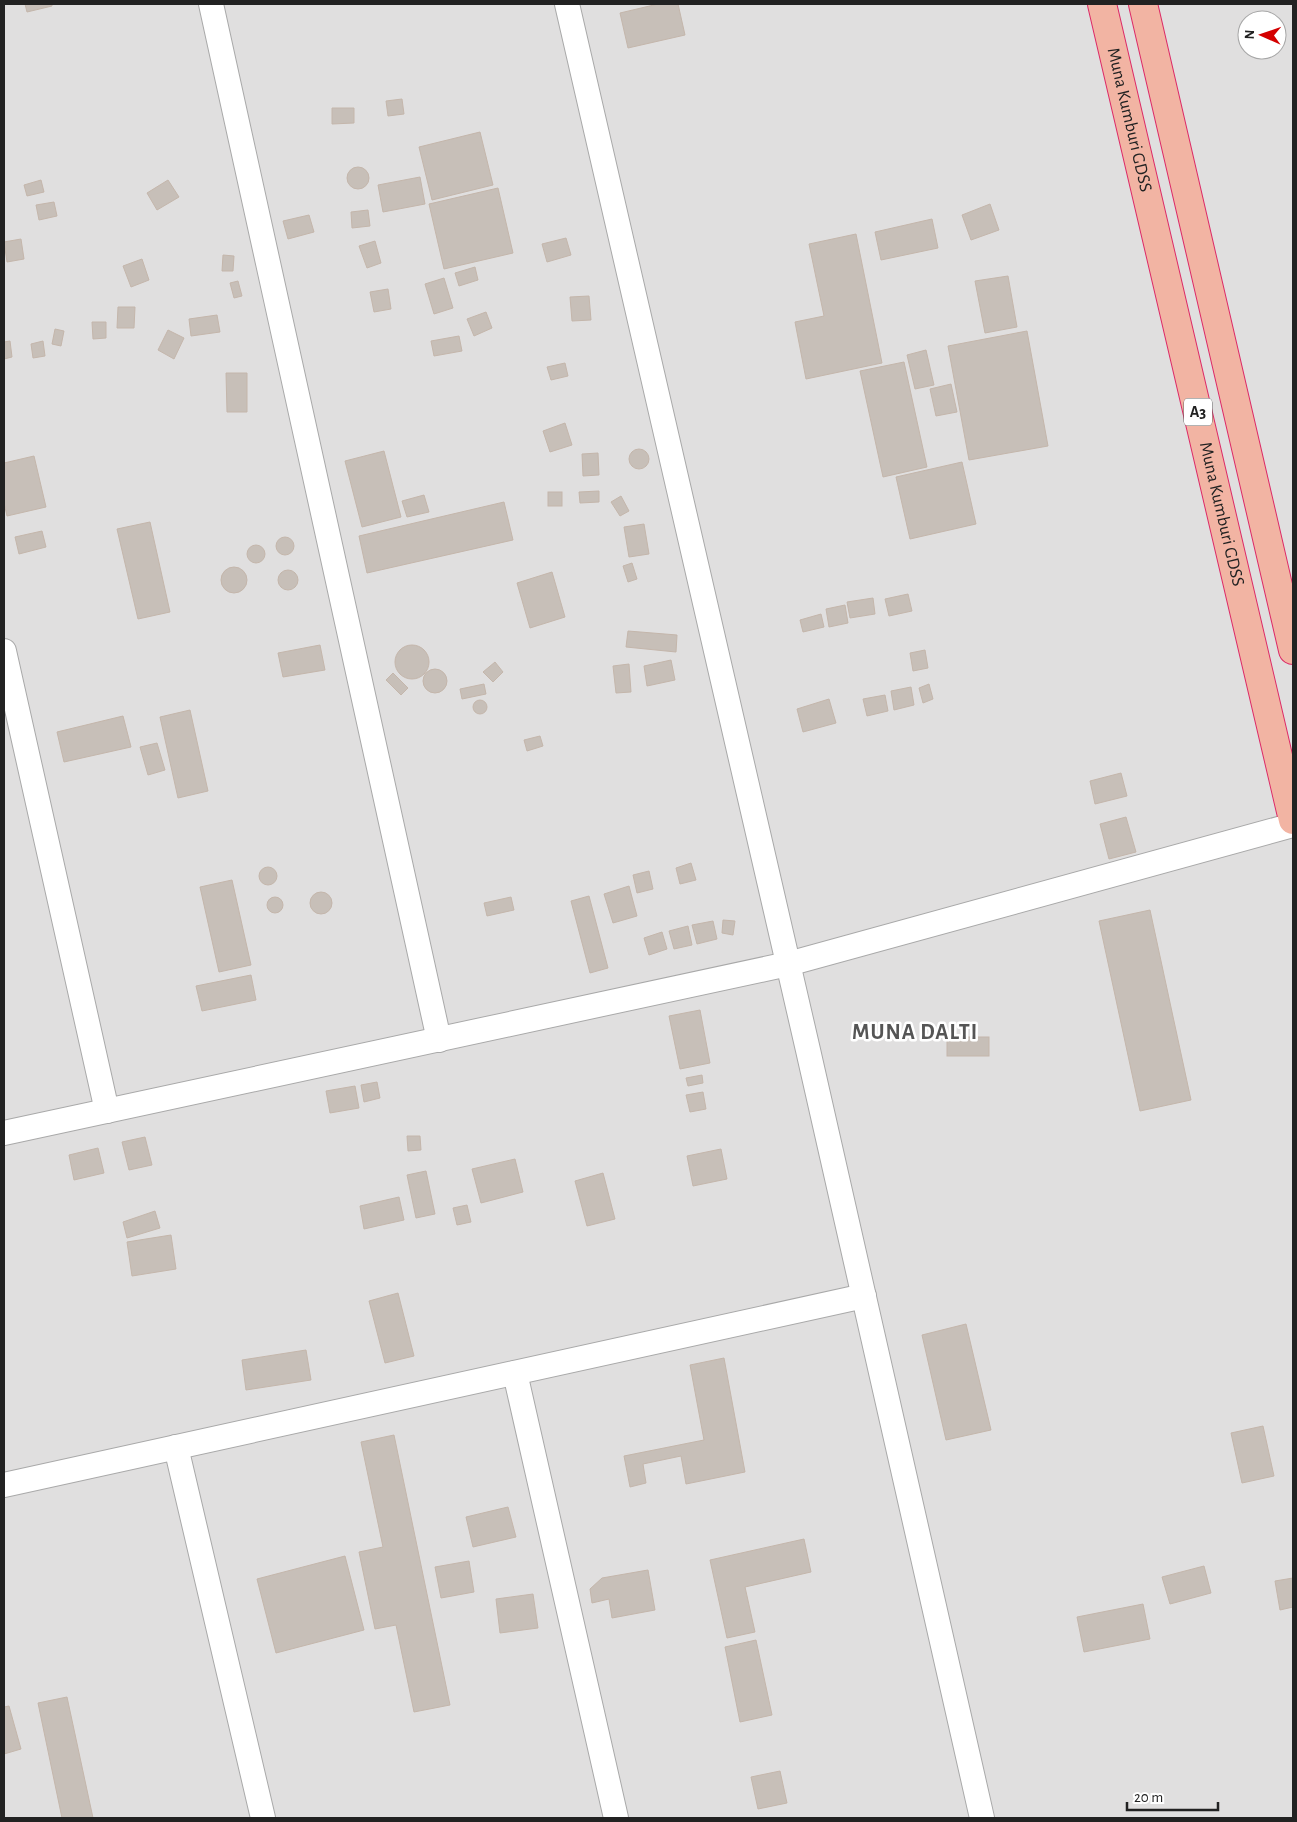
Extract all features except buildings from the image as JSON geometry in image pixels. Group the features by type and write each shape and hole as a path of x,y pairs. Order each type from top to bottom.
{"highway":[{"name":"Muna Kumburi GDSS","path":"1102,4 1293,820"},
{"name":"A3","path":"1144,4 1293,650"}],"street":[{"path":"211,4 439,1040"},
{"path":"567,4 982,1818"},
{"path":"4,651 7,680 107,1111"},
{"path":"4,1133 788,964 1293,825"},
{"path":"4,1485 864,1296"},
{"path":"515,1373 616,1818"},
{"path":"176,1447 263,1818"}],"shaded area":[{"path":"4,4 1293,4 1293,1818 4,1818"}],"district":[{"name":"MUNA DALTI","path":"915,1032"}]}
